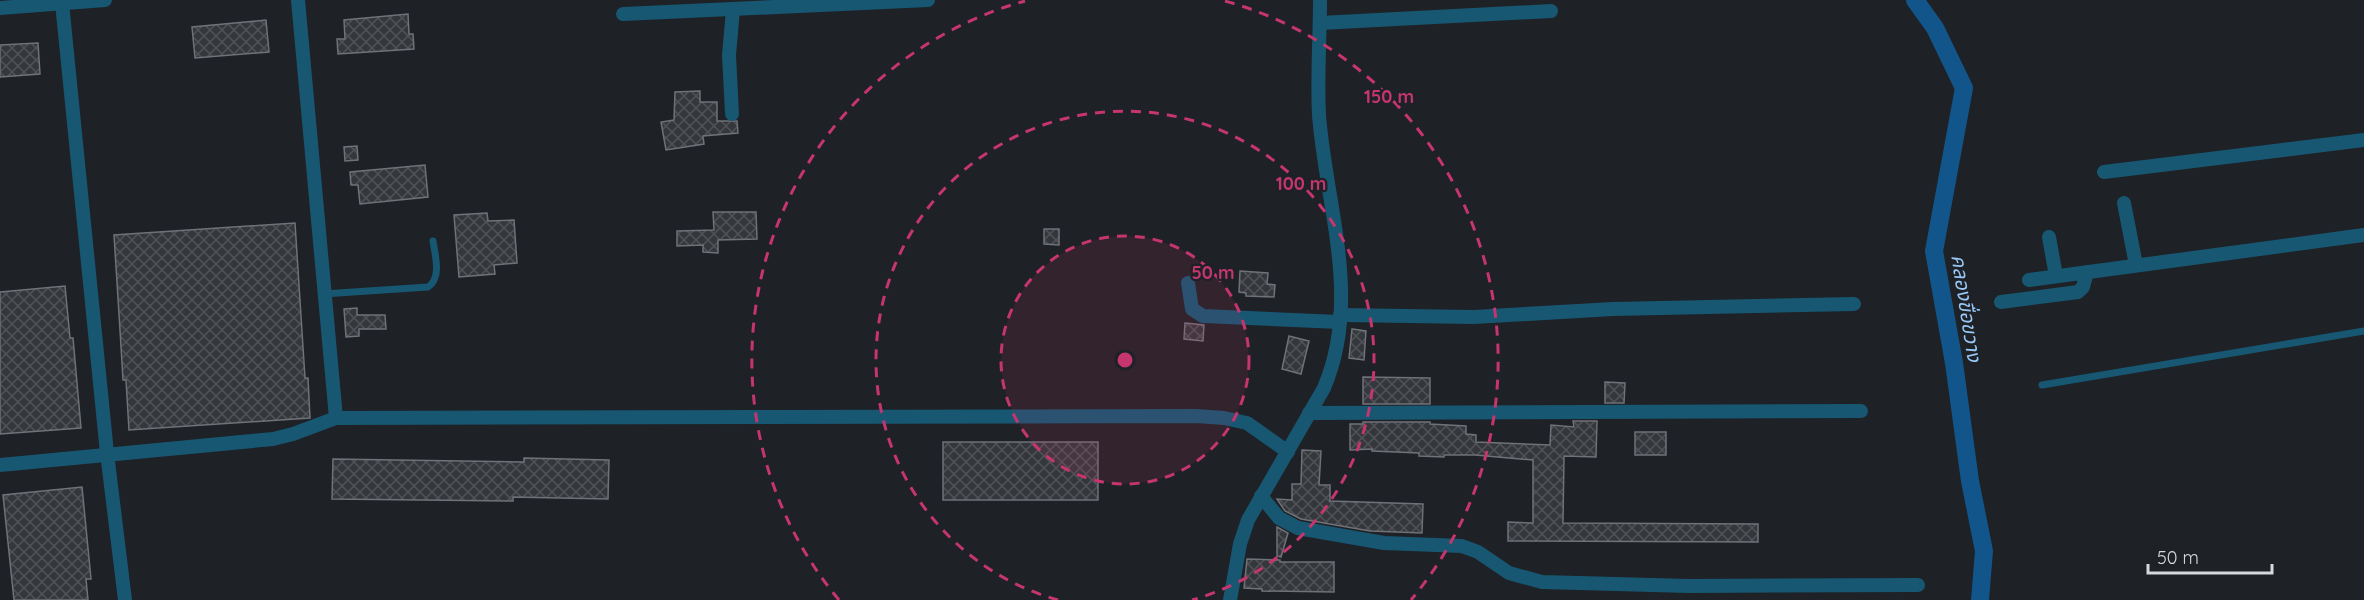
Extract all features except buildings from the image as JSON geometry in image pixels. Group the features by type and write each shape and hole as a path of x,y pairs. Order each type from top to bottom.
{"street":[{"path":"0,8 105,0"},
{"path":"298,0 336,418"},
{"path":"623,14 685,6 733,10 928,0"},
{"path":"1230,600 1240,544 1248,520 1288,452 1332,369 1340,318 1342,288 1340,258 1319,116 1320,0"},
{"path":"62,3 107,453 125,600"},
{"path":"732,114 728,76 733,10"},
{"path":"1320,23 1551,10"},
{"path":"2104,172 2364,140"},
{"path":"2124,202 2136,265"},
{"path":"2029,280 2364,235"},
{"path":"2049,237 2056,276"},
{"path":"2001,302 2079,292 2083,287 2087,272"},
{"path":"1188,283 1192,309 1203,316 1474,317 1613,309 1854,304"},
{"path":"1309,413 1861,411"},
{"path":"0,465 273,438 293,434 336,418 1196,416 1224,418 1247,423 1288,452"},
{"path":"1261,496 1279,518 1298,528 1384,543 1462,546 1495,561 1509,573 1542,582 1689,586 1918,585"}],"lane":[{"path":"323,294 428,287 434,283 436,276 433,241"},
{"path":"2042,385 2364,331"}],"waterway":[{"name":"คลองขื่อขวาง","path":"1915,0 1935,28 1964,88 1934,251 1954,363 1970,481 1984,551 1980,600"}]}
